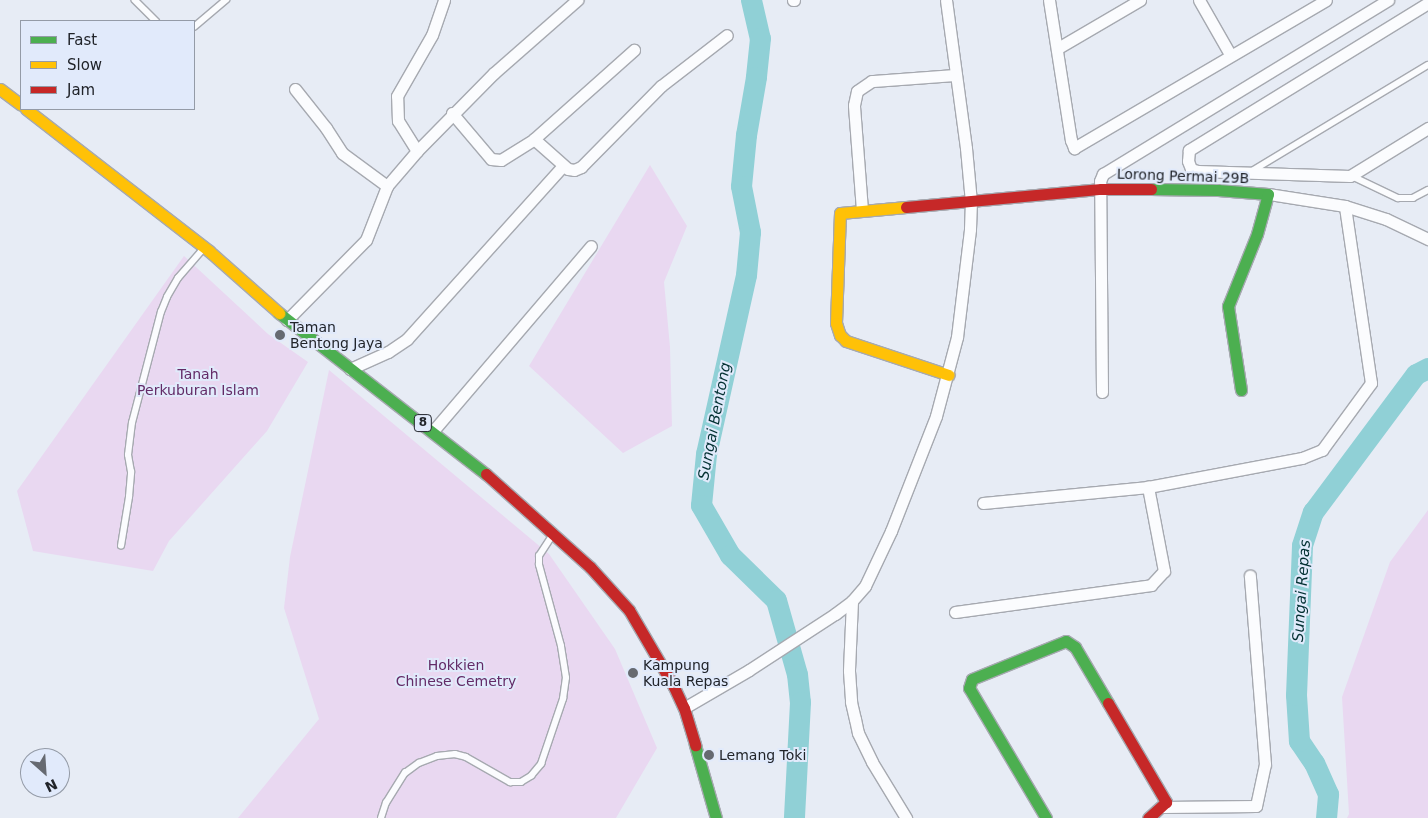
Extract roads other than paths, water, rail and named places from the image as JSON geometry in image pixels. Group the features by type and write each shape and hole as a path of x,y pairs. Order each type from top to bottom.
{"street":[{"path":"417,151 398,121 397,96 432,35 444,0"},
{"path":"287,320 366,240 387,186 417,151 452,113 494,73 577,0"},
{"path":"684,708 748,670 852,601 870,578 885,546 936,416 948,375 963,298 971,202 946,0"},
{"path":"1049,0 1071,140 1074,148 1232,56 1318,2"},
{"path":"1058,48 1140,0"},
{"path":"1199,0 1232,56"},
{"path":"1102,392 1101,177 1110,169 1388,0"},
{"path":"1428,3 1189,150 1187,155 1189,165 1194,170 1248,174 1350,176 1428,128"},
{"path":"534,138 563,166 574,170 581,167 661,86 727,34"},
{"path":"452,113 491,159 496,161 507,157 534,138 634,50"},
{"path":"862,210 854,105 857,91 860,87 872,81 956,75"},
{"path":"0,89 20,104"},
{"path":"294,89 326,128 342,153 387,186"},
{"name":"8","path":"27,110 204,247 287,320 433,431 554,533 596,573 629,610 659,660 684,708 716,818"},
{"path":"350,369 388,352 407,339 563,166"},
{"name":"Lorong Permai 29B","path":"948,375 852,343 840,335 836,323 839,216 844,211 971,202 1101,189 1211,190 1268,194"},
{"path":"1241,390 1228,306 1250,252 1268,194 1345,206 1386,219 1428,239"},
{"path":"983,503 1148,487 1302,458 1322,450 1371,383 1345,206"},
{"path":"433,431 591,246"},
{"path":"955,612 1150,585 1164,571 1148,487"},
{"path":"1163,807 1256,806 1265,764 1250,576"},
{"path":"852,601 849,671 851,702 858,733 872,762 906,818"},
{"path":"1046,818 968,688 972,679 1066,641 1075,647 1162,792 1166,802 1163,807 1148,818"}],"lane":[{"path":"135,0 155,20"},
{"path":"195,26 226,0"},
{"path":"1248,174 1428,65"},
{"path":"1350,176 1398,198 1413,198 1428,190"},
{"path":"121,546 129,497 131,472 128,455 132,423 161,312 178,278 204,247"},
{"path":"381,818 386,803 406,773 419,763 437,756 455,754 466,757 510,782 521,782 531,776 541,764 563,699 566,678 561,646 539,556 554,533"}],"waterway":[{"name":"Sungai Bentong","path":"751,0 760,38 756,77 746,135 741,186 750,232 746,275 706,454 701,505 730,555 776,600 797,674 800,702 794,818"},
{"name":"Sungai Repas","path":"1326,818 1328,794 1314,763 1299,741 1296,695 1302,545 1313,512 1416,374 1428,368"}],"place":[{"name":"Taman Bentong Jaya","path":"280,335"},
{"name":"Kampung Kuala Repas","path":"633,673"},
{"name":"Lemang Toki","path":"709,755"}],"park label":[{"name":"Tanah Perkuburan Islam","path":"198,382"},
{"name":"Hokkien Chinese Cemetry","path":"456,674"}]}
